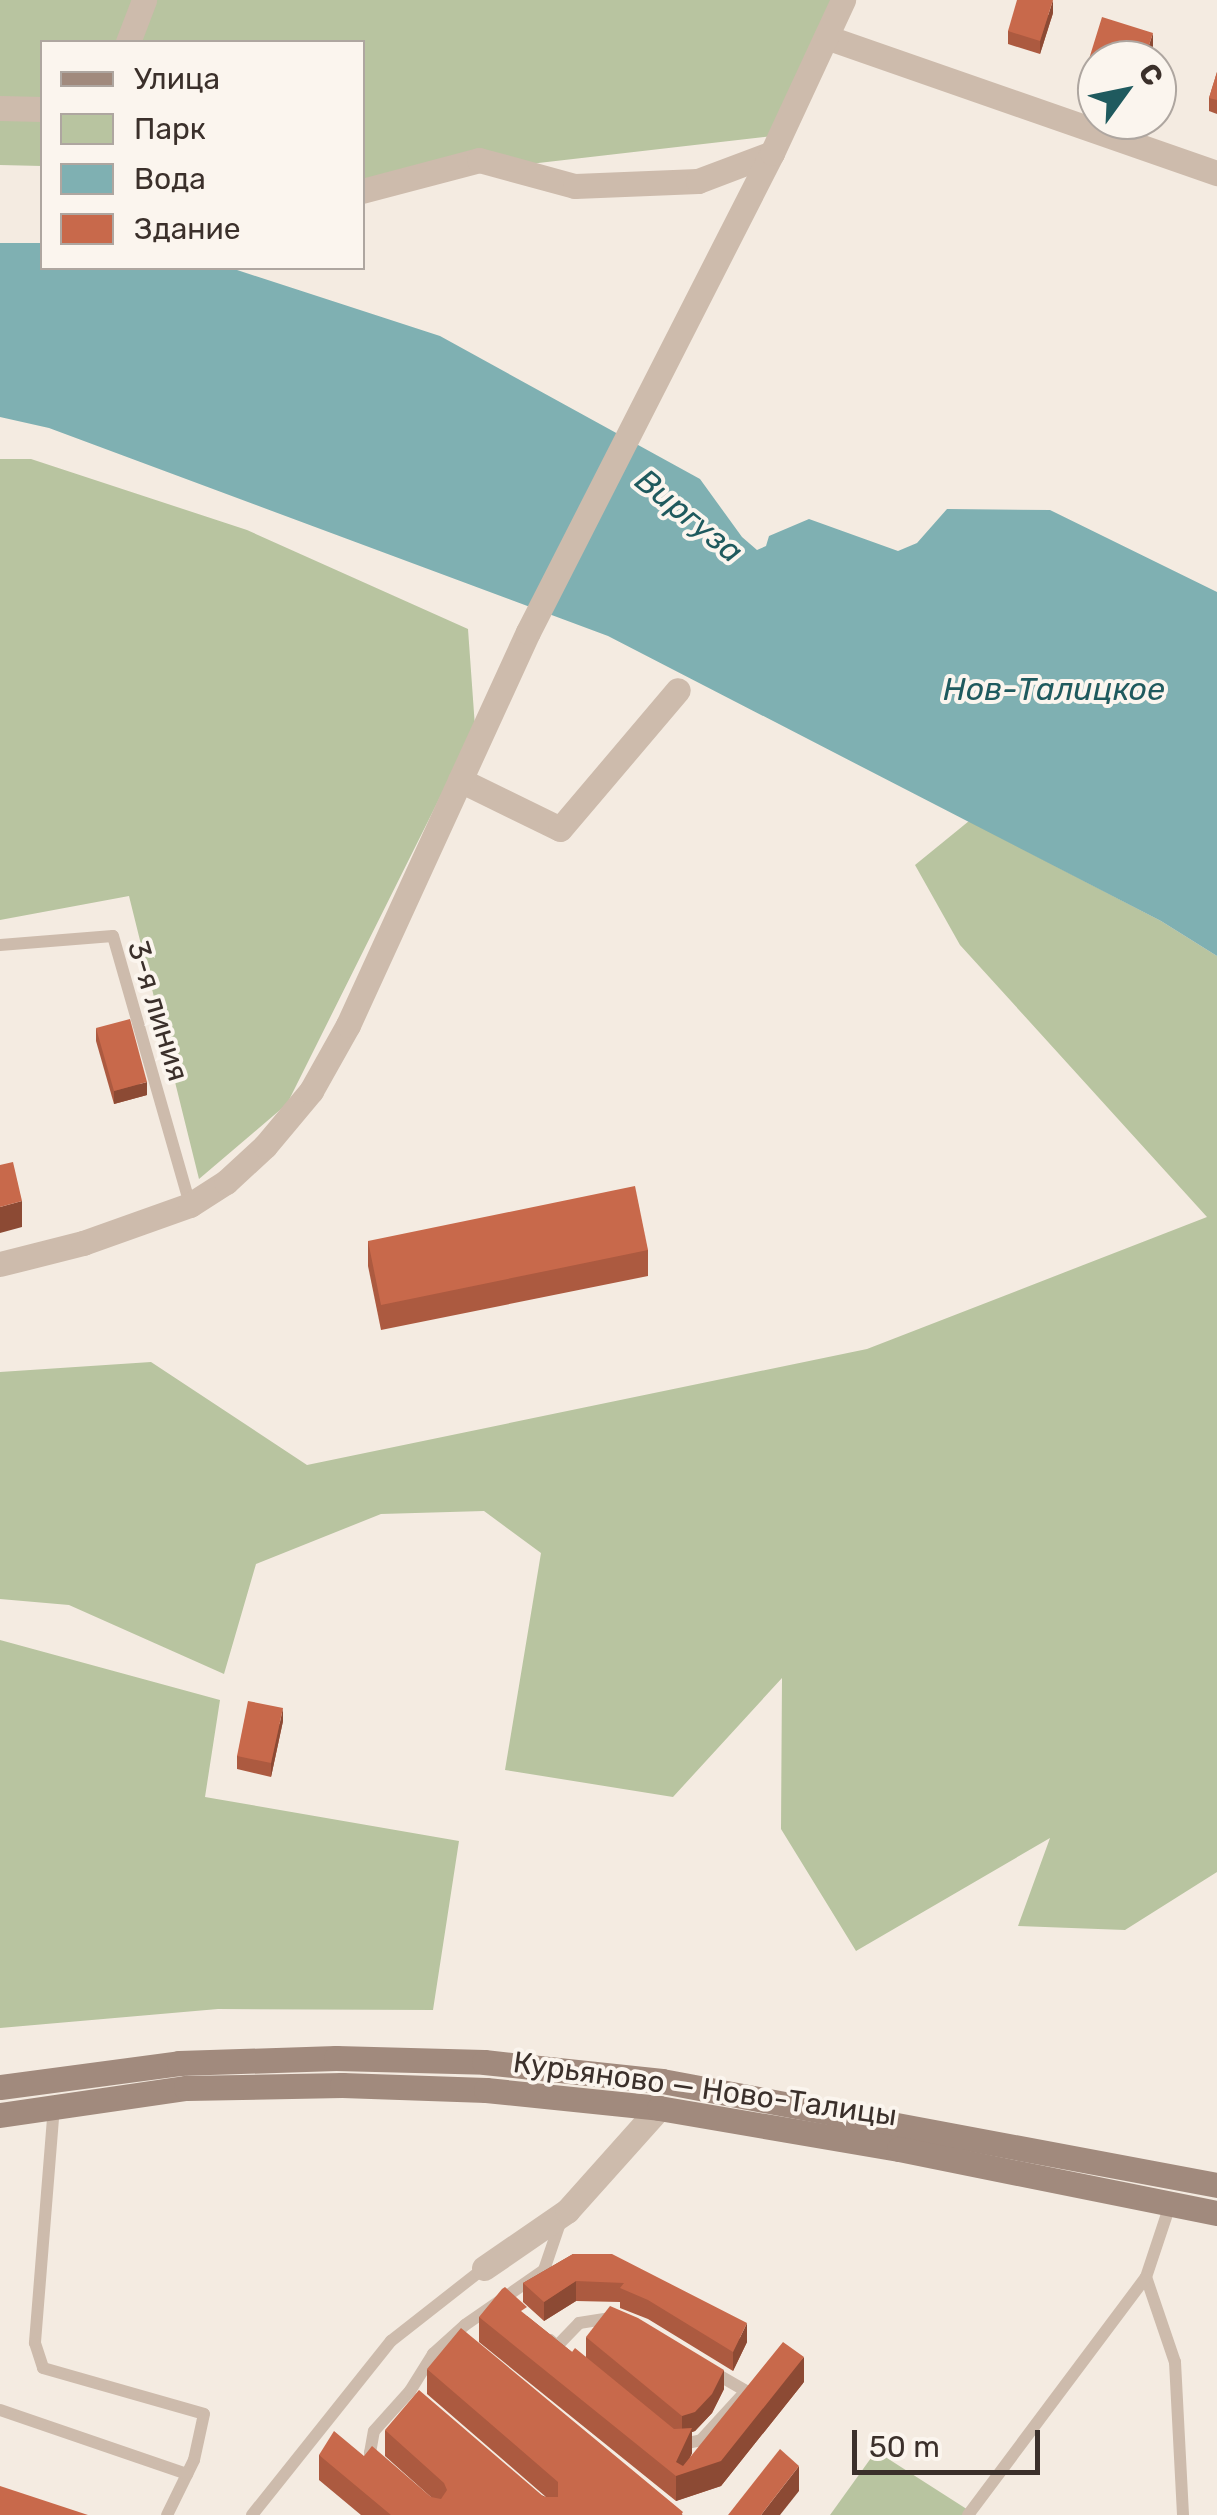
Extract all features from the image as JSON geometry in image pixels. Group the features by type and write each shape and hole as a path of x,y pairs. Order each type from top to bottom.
{"main road":[{"name":"Курьяново — Ново-Талицы","path":"0,2087 179,2063 336,2058 484,2062 662,2081 1217,2185"},
{"name":"Курьяново — Ново-Талицы","path":"0,2115 186,2088 342,2085 486,2090 659,2108 899,2150 1217,2214"}],"street":[{"path":"129,40 144,0"},
{"path":"0,1264 82,1244 190,1206 226,1182 266,1146 312,1091 348,1025 528,632 772,153 843,0"},
{"path":"826,36 1217,173"},
{"path":"0,108 40,109"},
{"path":"365,190 479,160 575,186 698,181 772,153"},
{"path":"460,780 560,830 678,690"},
{"path":"484,2268 564,2213 659,2108"}],"lane":[{"name":"3-я линия","path":"0,945 114,936 190,1206"},
{"path":"54,2106 35,2344 43,2368 204,2414 187,2474 166,2515"},
{"path":"968,2515 1146,2278 1170,2205"},
{"path":"386,2473 370,2453 374,2431 408,2393 433,2354 544,2270 564,2213"},
{"path":"252,2515 391,2341 484,2268"},
{"path":"1146,2278 1175,2362 1183,2515"},
{"path":"557,2346 579,2323 611,2315 627,2322"},
{"path":"532,2326 571,2357"},
{"path":"454,2335 468,2346"},
{"path":"666,2436 680,2446 701,2440 746,2391 706,2367"},
{"path":"408,2393 422,2405"},
{"path":"0,2410 187,2474"}],"green space":[{"path":"0,0 838,0 773,136 365,183 365,40 40,40 40,166 0,165"},
{"path":"0,459 31,459 247,530 468,629 475,727 287,1104 199,1179 129,896 0,920"},
{"path":"969,821 1161,921 1217,956 1217,1872 1125,1930 1018,1926 1050,1838 856,1951 781,1829 782,1678 673,1797 505,1770 541,1553 484,1511 381,1514 256,1564 224,1674 69,1605 0,1599 0,1372 151,1362 307,1465 867,1349 1207,1217 960,945 915,865"},
{"path":"0,1640 220,1700 205,1797 459,1841 433,2010 218,2009 0,2028"},
{"path":"876,2451 976,2515 830,2515"}],"water":[{"name":"Нов-Талицкое","path":"0,243 40,243 40,270 237,270 440,336 700,479 742,537 757,550 766,546 769,536 809,519 898,551 917,543 947,509 1050,510 1217,592 1217,956 1161,921 608,636 49,428 0,417"}],"building":[{"path":"1017,0 1053,0 1040,41 1008,31"},
{"path":"1102,17 1153,33 1151,40 1095,40"},
{"path":"1217,72 1217,100 1209,98"},
{"path":"130,1019 147,1082 114,1091 96,1028"},
{"path":"13,1162 22,1201 0,1207 0,1165"},
{"path":"635,1186 648,1250 381,1305 368,1241"},
{"path":"248,1701 283,1708 271,1763 237,1756"},
{"path":"573,2254 612,2254 747,2323 733,2352 648,2300 620,2288 624,2283 576,2281 544,2302 523,2283"},
{"path":"505,2287 527,2307 521,2311 572,2352 575,2348 674,2429 692,2428 676,2462 683,2466 783,2342 804,2357 721,2461 676,2476 479,2317"},
{"path":"610,2306 638,2318 724,2370 712,2394 695,2412 682,2416 586,2337"},
{"path":"461,2328 683,2512 681,2515 391,2515 319,2455 334,2431 364,2456 372,2446 431,2497 441,2499 447,2490 444,2483 385,2430 419,2390 544,2497 558,2497 558,2482 427,2369"},
{"path":"780,2449 799,2466 761,2515 728,2515"},
{"path":"0,2486 88,2515 0,2515"}],"water label":[{"name":"Виргуза","path":"689,516"}]}
